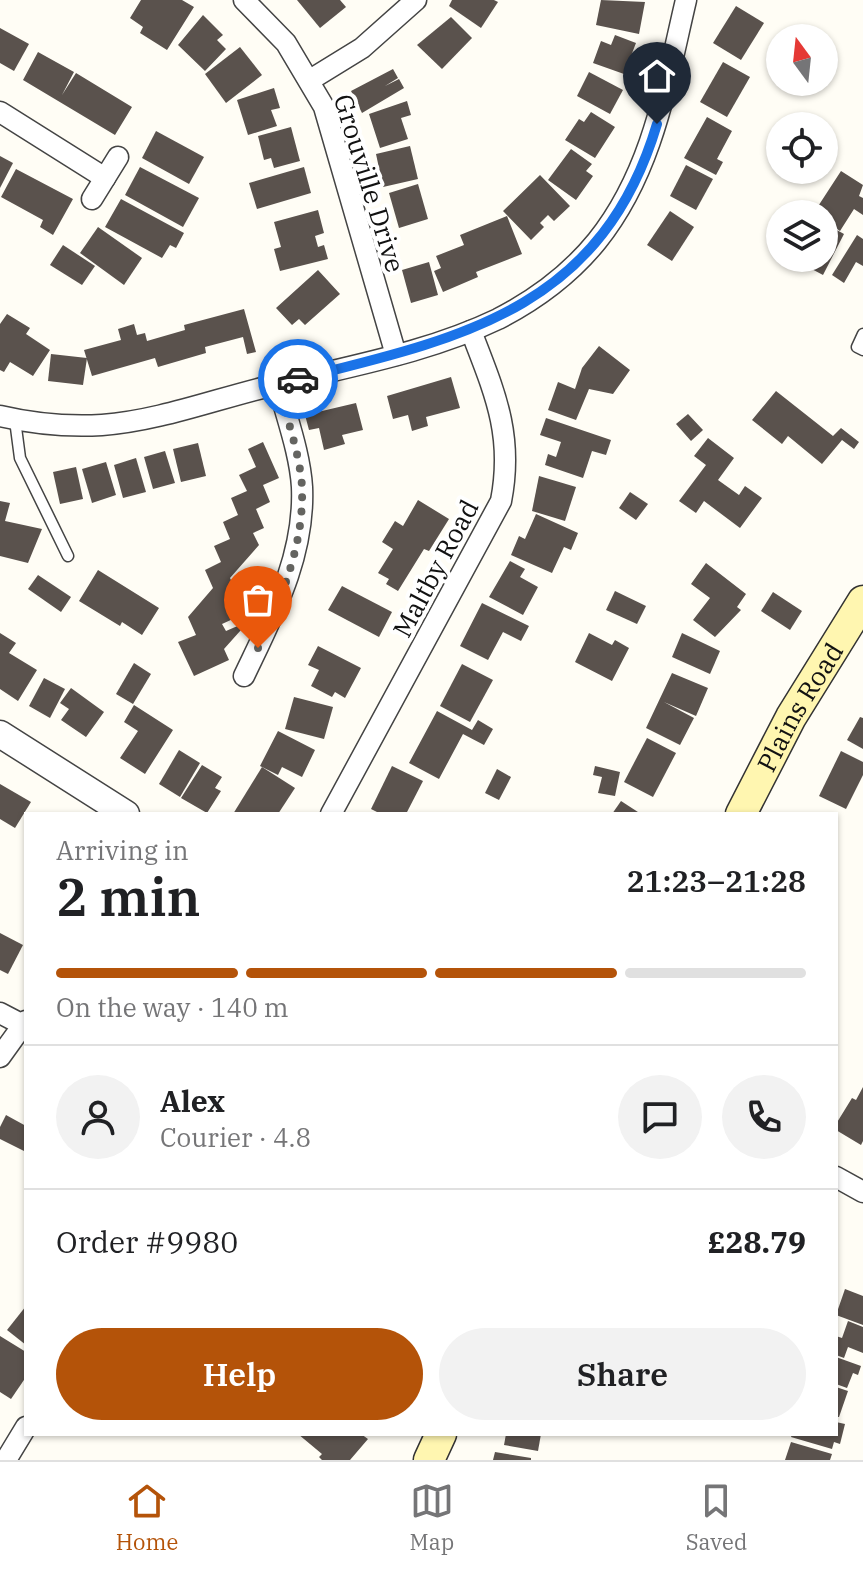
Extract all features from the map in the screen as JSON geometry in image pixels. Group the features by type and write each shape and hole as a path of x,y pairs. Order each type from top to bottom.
{"main road":[{"name":"Plains Road","path":"742,812 791,717 863,601"},
{"path":"429,1460 440,1436"}],"street":[{"name":"Grouville Drive","path":"244,0 286,43 310,80 330,125 367,263 396,355"},
{"path":"310,80 362,48 416,0"},
{"path":"7,418 75,426 119,423 396,355 471,331 525,303 551,286 595,244 613,220 649,149 686,0"},
{"path":"0,112 105,178"},
{"path":"92,199 118,157"},
{"name":"Maltby Road","path":"332,812 501,501 506,437 498,403 471,331"},
{"path":"244,676 285,592 300,529 302,485 278,384"},
{"path":"0,734 123,812"},
{"path":"0,1013 24,1023"},
{"path":"0,1057 24,1024"},
{"path":"838,1178 863,1192"},
{"path":"6,1460 24,1430"}],"lane":[{"path":"863,334 857,347 863,350"},
{"path":"7,418 20,458 68,556"}],"building":[{"path":"141,0 182,0 194,7 167,50 140,33 143,27 130,18"},
{"path":"297,0 340,0 346,7 320,28"},
{"path":"452,0 498,2 481,28 449,6"},
{"path":"601,0 645,2 639,34 596,25"},
{"path":"736,6 764,23 741,60 713,43"},
{"path":"203,15 223,35 217,40 226,49 205,71 178,45"},
{"path":"451,17 472,38 442,69 417,45"},
{"path":"0,28 29,44 14,71 0,63"},
{"path":"615,35 636,43 624,74 593,63 601,41 611,45"},
{"path":"240,47 262,75 226,103 205,74"},
{"path":"38,52 74,72 62,95 76,73 132,107 115,135 23,80"},
{"path":"723,62 750,77 727,117 700,102"},
{"path":"393,69 398,78 385,86 399,79 404,88 362,113 351,91"},
{"path":"589,72 623,90 610,114 577,96"},
{"path":"274,88 280,108 271,110 277,126 248,135 237,100"},
{"path":"407,101 411,115 401,118 408,139 380,148 369,114"},
{"path":"591,112 615,127 595,158 565,140 579,119 584,122"},
{"path":"707,117 732,131 717,159 723,162 716,175 684,158"},
{"path":"291,127 300,161 274,168 271,158 264,160 258,136"},
{"path":"156,131 204,157 189,184 142,158"},
{"path":"410,146 418,179 383,187 376,154"},
{"path":"571,149 592,164 586,171 593,176 576,200 548,180"},
{"path":"0,156 13,163 0,188"},
{"path":"686,165 713,179 696,210 670,196"},
{"path":"140,167 199,198 183,227 125,195"},
{"path":"304,167 311,193 257,209 249,183"},
{"path":"16,169 73,199 53,235 40,227 43,220 1,197"},
{"path":"841,171 863,185 859,196 863,198 863,215 854,209 840,231 838,200 822,200 833,184 838,184"},
{"path":"540,175 570,206 554,221 548,215 540,223 544,227 531,240 503,211"},
{"path":"418,184 428,219 399,228 389,193"},
{"path":"121,199 184,233 176,248 170,245 162,258 105,227"},
{"path":"318,210 324,233 315,236 318,247 324,245 328,259 280,271 274,249 281,247 274,222"},
{"path":"670,211 694,227 672,261 647,245"},
{"path":"507,216 522,254 476,272 478,277 443,292 434,271 441,268 436,256 464,245 460,235"},
{"path":"98,227 142,258 124,285 80,253"},
{"path":"838,231 844,234 838,246"},
{"path":"857,235 863,239 863,266 856,262 844,283 832,275 838,272 838,265"},
{"path":"63,245 95,266 82,285 50,265"},
{"path":"429,262 438,295 411,303 402,270"},
{"path":"318,270 340,294 305,325 299,319 292,325 276,308"},
{"path":"244,309 256,352 247,354 243,337 205,347 206,353 158,367 155,358 92,376 84,350 121,340 118,329 134,324 137,335 145,333 147,341 185,330 184,325"},
{"path":"7,314 30,328 26,334 50,350 33,376 10,362 4,372 0,370 0,324"},
{"path":"599,346 630,370 613,394 589,389 576,420 548,410 558,382 575,389 582,368"},
{"path":"51,354 87,358 83,385 48,381"},
{"path":"451,377 460,408 426,417 428,426 412,431 408,415 393,419 387,396"},
{"path":"776,391 833,436 841,428 859,442 854,449 842,440 822,464 788,436 782,444 752,420"},
{"path":"356,403 363,430 342,435 345,444 324,450 319,428 309,430 305,415"},
{"path":"688,414 703,430 691,441 676,424"},
{"path":"546,418 611,440 606,455 592,451 583,478 545,465 548,454 556,457 561,442 540,435"},
{"path":"708,438 734,458 718,480 739,495 745,486 762,498 740,528 704,501 696,513 679,501 706,465 694,456"},
{"path":"263,442 279,478 263,485 270,502 256,509 264,528 253,533 259,545 230,578 246,613 222,624 226,631 249,621 224,649 229,660 194,676 178,642 196,635 188,617 213,588 205,570 221,562 214,546 230,539 223,522 238,515 231,498 247,491 239,475 256,467 248,449"},
{"path":"198,443 206,476 181,482 173,449"},
{"path":"165,451 175,483 153,489 144,457"},
{"path":"136,458 146,492 123,498 114,465"},
{"path":"106,462 116,495 92,503 82,469"},
{"path":"76,467 83,499 60,504 53,472"},
{"path":"539,476 576,487 565,521 532,511"},
{"path":"630,492 648,504 636,520 619,508"},
{"path":"418,500 449,519 429,551 424,549 398,591 386,584 389,579 378,573 393,549 382,542 395,521 403,526"},
{"path":"0,501 10,503 5,521 42,529 28,563 0,556"},
{"path":"536,514 578,533 571,550 564,547 552,573 511,555 519,536 525,539"},
{"path":"510,561 525,569 520,577 538,587 523,615 489,597"},
{"path":"706,563 746,594 737,607 741,610 715,637 693,620 710,598 691,584"},
{"path":"98,570 159,608 142,635 122,622 120,626 79,601"},
{"path":"38,575 71,597 61,612 28,589"},
{"path":"342,586 392,612 379,637 328,610"},
{"path":"615,591 646,606 637,624 606,610"},
{"path":"773,592 802,611 790,630 761,611"},
{"path":"482,603 529,626 521,641 503,632 488,660 460,646"},
{"path":"0,633 16,643 9,653 37,670 18,701 0,689"},
{"path":"589,633 612,645 615,640 629,648 612,681 575,662"},
{"path":"682,633 720,651 710,674 672,657"},
{"path":"318,646 361,668 345,698 335,692 332,697 311,686 319,670 308,665"},
{"path":"134,663 151,674 133,704 116,694"},
{"path":"462,664 493,680 470,722 440,706"},
{"path":"672,673 708,688 696,716 664,702 694,718 680,745 646,728"},
{"path":"44,678 65,689 50,718 29,706"},
{"path":"71,688 104,712 86,737 61,720 69,709 60,703"},
{"path":"294,697 333,707 324,739 285,729"},
{"path":"134,705 173,730 145,774 120,758 138,731 124,722"},
{"path":"437,711 472,730 478,720 493,729 484,745 463,734 439,779 409,763"},
{"path":"860,717 863,718 863,749 847,740"},
{"path":"278,731 315,750 302,777 282,767 278,775 260,766"},
{"path":"647,738 676,753 653,797 624,782"},
{"path":"179,750 200,763 180,797 159,784"},
{"path":"841,751 863,762 863,775 846,809 819,796"},
{"path":"202,765 222,777 215,788 221,791 208,812 181,798"},
{"path":"392,766 423,781 407,812 377,812 371,809"},
{"path":"595,766 620,772 615,796 598,793 602,777 593,775"},
{"path":"262,767 295,788 279,812 234,812"},
{"path":"497,769 511,777 499,800 485,793"},
{"path":"0,784 31,802 15,828 0,819"},
{"path":"621,801 638,812 613,812"},
{"path":"0,933 23,945 8,974 0,970"},
{"path":"863,1087 861,1145 838,1131 838,1121 852,1098 856,1100"},
{"path":"6,1115 24,1125 24,1151 0,1139 0,1127"},
{"path":"845,1289 863,1296 863,1325 838,1316"},
{"path":"24,1309 24,1343 7,1330"},
{"path":"848,1321 863,1327 863,1353 848,1347 844,1358 838,1356 838,1337 842,1338"},
{"path":"0,1336 24,1351 24,1380 11,1399 0,1392"},
{"path":"838,1358 861,1366 858,1375 853,1373 847,1388 838,1385"},
{"path":"838,1388 848,1391 838,1417"},
{"path":"838,1422 845,1424 840,1444 834,1442 832,1449 791,1437 838,1436"},
{"path":"300,1436 364,1436 368,1439 350,1460 322,1460 319,1457 322,1454"},
{"path":"506,1436 541,1436 538,1451 504,1445"},
{"path":"791,1442 832,1454 830,1460 785,1460"},
{"path":"495,1452 531,1458 531,1460 493,1460"}],"way so far":[{"path":"258,648 285,592 300,529 302,485 278,384 298,379"}],"route":[{"path":"298,379 396,355 471,331 551,286 595,244 613,220 640,174 657,124"}]}
